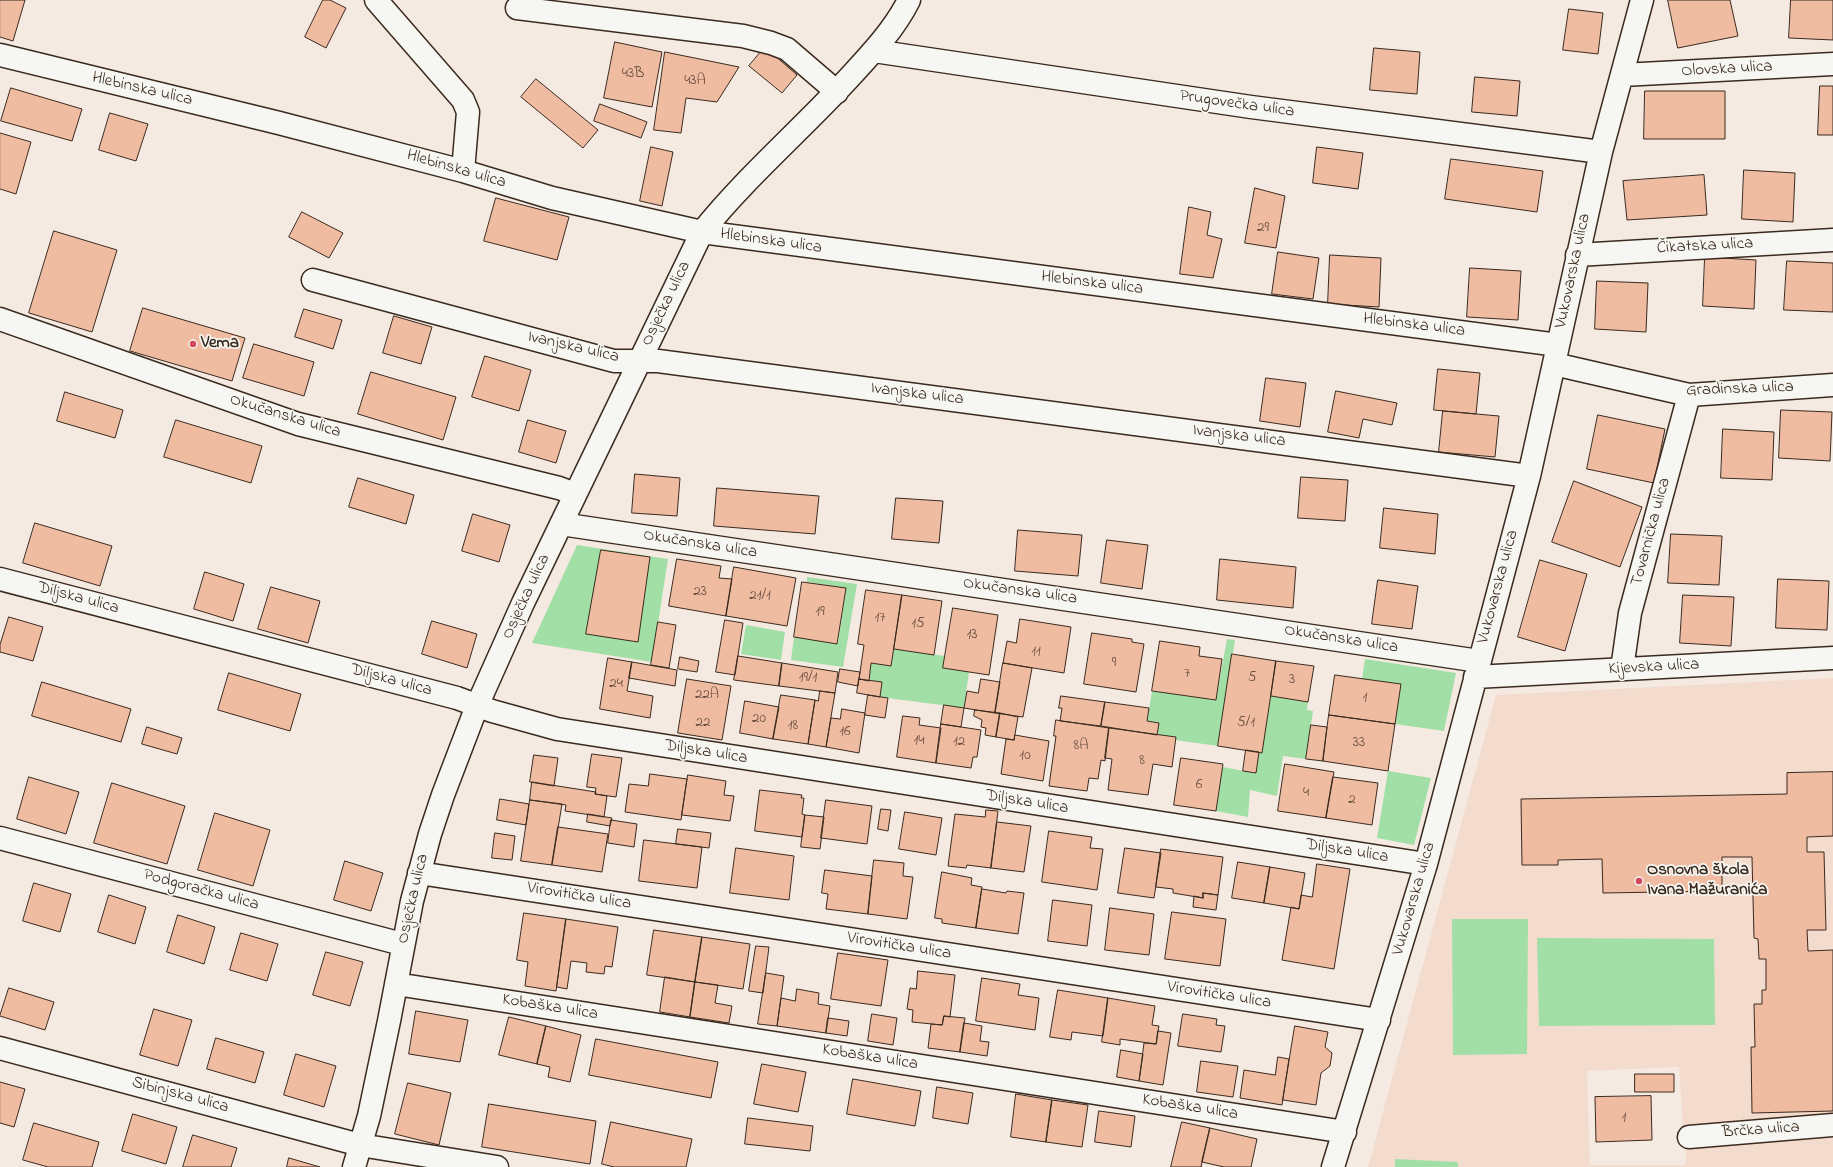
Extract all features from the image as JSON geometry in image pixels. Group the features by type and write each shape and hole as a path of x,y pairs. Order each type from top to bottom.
{"street":[{"path":"376,0 463,100 468,112 463,171"},
{"name":"Osječka ulica","path":"354,1167 369,1116 396,984 402,944 419,873 441,801 477,706 523,603 702,232 747,181 836,92 874,51 897,21 909,0"},
{"name":"Vukovarska ulica","path":"1333,1167 1345,1132 1426,864 1529,476 1601,152 1642,0"},
{"path":"517,8 743,36 771,43 787,49 836,92"},
{"name":"Prugovečka ulica","path":"874,51 1251,107 1601,152"},
{"name":"Hlebinska ulica","path":"0,55 280,123 463,171 552,198 702,232 1556,354"},
{"name":"Olovska ulica","path":"1622,75 1833,64"},
{"name":"Čikatska ulica","path":"1578,255 1833,240"},
{"name":"Ivanjska ulica","path":"313,280 614,361 674,363 1529,476"},
{"name":"Okučanska ulica","path":"0,319 298,424 559,488 575,494"},
{"name":"Gradinska ulica","path":"1556,354 1689,395 1833,385"},
{"name":"Tovarnička ulica","path":"1622,669 1630,613 1689,395"},
{"name":"Okučanska ulica","path":"561,524 1477,669"},
{"name":"Diljska ulica","path":"0,578 457,698 477,706 557,729 1426,864"},
{"name":"Kijevska ulica","path":"1477,669 1622,669 1833,658"},
{"name":"Podgoračka ulica","path":"0,838 402,944"},
{"name":"Virovitička ulica","path":"419,873 1379,1020"},
{"name":"Kobaška ulica","path":"396,984 1345,1132"},
{"name":"Sibinjska ulica","path":"0,1048 360,1145 497,1167"},
{"name":"Brčka ulica","path":"1689,1137 1833,1125"}],"shaded area":[{"name":"Osnovna škola Ivana Mažuranića","path":"1833,678 1833,1115 1683,1128 1679,1067 1587,1071 1590,1165 1685,1165 1687,1145 1833,1136 1833,1167 1368,1167 1496,695"}],"green space":[{"path":"577,545 668,559 652,662 532,643"},
{"path":"807,577 857,584 843,667 791,660 794,637 838,643 846,588 807,582"},
{"path":"746,625 785,632 781,660 741,654"},
{"path":"1227,639 1235,640 1218,746 1175,740 1175,737 1157,735 1158,723 1147,721 1152,691 1216,700"},
{"path":"894,649 945,656 969,672 964,708 880,697 869,681 871,663 891,666"},
{"path":"1365,659 1456,673 1444,731 1395,724 1362,679"},
{"path":"1271,696 1308,702 1307,710 1313,711 1306,759 1283,756 1277,796 1250,790 1248,817 1216,811 1223,767 1255,773"},
{"path":"1388,771 1431,778 1414,845 1377,838"},
{"path":"1452,919 1528,919 1527,1054 1453,1055"},
{"path":"1537,938 1714,939 1715,1025 1539,1026"},
{"path":"1395,1159 1458,1162 1458,1167 1395,1167"}],"building":[{"path":"0,0 25,0 13,41 0,37"},
{"path":"323,0 330,0 346,8 326,48 305,37"},
{"path":"1668,0 1730,0 1738,36 1678,48"},
{"path":"1791,0 1833,0 1833,40 1789,38"},
{"path":"1569,9 1603,13 1598,54 1563,50"},
{"path":"615,42 662,52 652,107 604,98"},
{"path":"765,47 797,75 782,93 749,66"},
{"path":"1374,48 1420,52 1417,94 1370,90"},
{"path":"665,52 739,67 717,102 686,98 681,133 654,130"},
{"path":"1475,77 1520,81 1517,116 1472,112"},
{"path":"536,79 598,130 583,148 521,97"},
{"path":"1820,86 1833,86 1833,135 1818,135"},
{"path":"11,88 82,109 72,141 1,121"},
{"path":"1645,91 1725,91 1725,139 1644,139"},
{"path":"600,104 647,122 641,138 594,121"},
{"path":"110,113 148,124 136,161 99,150"},
{"path":"0,133 31,142 16,194 0,189"},
{"path":"651,147 673,152 662,206 640,201"},
{"path":"1317,147 1363,153 1358,189 1313,183"},
{"path":"1451,159 1543,171 1537,212 1445,199"},
{"path":"1744,170 1795,173 1793,222 1742,219"},
{"path":"1704,175 1707,215 1627,220 1623,181"},
{"path":"1255,188 1285,196 1276,248 1245,243"},
{"path":"496,198 569,217 557,260 484,241"},
{"path":"1189,207 1211,212 1207,235 1222,239 1213,278 1180,274"},
{"path":"302,212 343,233 329,258 289,237"},
{"path":"54,231 117,250 92,332 29,313"},
{"path":"1278,252 1319,258 1313,299 1272,294"},
{"path":"1330,255 1381,258 1379,307 1328,304"},
{"path":"1705,257 1756,260 1754,309 1703,306"},
{"path":"1787,261 1833,263 1833,312 1784,310"},
{"path":"1470,268 1521,271 1518,320 1467,317"},
{"path":"1597,281 1648,283 1646,332 1595,329"},
{"path":"143,308 245,338 232,381 130,351"},
{"path":"304,309 342,320 333,349 295,337"},
{"path":"394,316 432,327 421,364 383,353"},
{"path":"254,344 314,362 304,396 243,378"},
{"path":"485,356 531,370 519,411 472,397"},
{"path":"1438,369 1480,373 1476,414 1434,410"},
{"path":"371,372 456,397 443,440 358,414"},
{"path":"1266,378 1306,383 1300,427 1260,421"},
{"path":"1336,391 1397,403 1392,425 1363,419 1359,438 1328,432"},
{"path":"65,392 123,410 115,438 57,421"},
{"path":"1781,410 1832,412 1830,461 1779,458"},
{"path":"1443,411 1499,416 1495,457 1439,452"},
{"path":"1598,415 1665,429 1654,483 1587,469"},
{"path":"176,420 262,446 251,483 164,457"},
{"path":"528,420 566,431 556,463 519,452"},
{"path":"1723,429 1774,432 1772,480 1721,478"},
{"path":"635,474 680,478 677,516 632,513"},
{"path":"1301,477 1348,480 1345,521 1298,518"},
{"path":"358,478 414,495 406,524 349,507"},
{"path":"1574,481 1642,507 1620,567 1552,542"},
{"path":"717,488 819,496 815,534 714,526"},
{"path":"896,498 943,501 939,543 892,539"},
{"path":"1384,508 1438,514 1435,554 1380,548"},
{"path":"473,514 510,525 499,562 462,551"},
{"path":"35,523 112,546 100,586 23,563"},
{"path":"1018,530 1082,535 1078,576 1015,571"},
{"path":"1671,534 1722,536 1719,585 1668,583"},
{"path":"1107,540 1148,545 1142,589 1101,583"},
{"path":"601,550 650,557 638,642 586,634"},
{"path":"677,559 721,566 719,578 732,579 726,616 669,606"},
{"path":"1220,559 1296,567 1293,608 1217,600"},
{"path":"1540,560 1587,574 1565,651 1518,637"},
{"path":"734,567 796,578 787,626 726,616"},
{"path":"205,572 244,584 233,621 194,609"},
{"path":"1778,579 1829,581 1827,630 1776,628"},
{"path":"1378,580 1418,586 1412,629 1372,624"},
{"path":"802,582 846,588 837,644 794,637"},
{"path":"271,587 320,601 308,643 258,629"},
{"path":"866,590 902,595 891,666 871,663 869,681 859,679 864,645 858,644"},
{"path":"902,595 942,601 934,655 894,649"},
{"path":"1683,595 1734,597 1731,646 1680,643"},
{"path":"953,608 998,615 989,675 943,668"},
{"path":"9,617 43,627 33,661 0,652 0,645"},
{"path":"1020,619 1071,627 1064,673 1003,663 1007,641 1016,643"},
{"path":"725,620 743,623 735,675 716,672"},
{"path":"432,621 477,634 467,668 422,654"},
{"path":"658,622 676,625 669,668 651,665"},
{"path":"1092,633 1132,639 1132,642 1144,644 1136,692 1084,684"},
{"path":"1160,641 1200,647 1199,656 1222,659 1216,700 1152,691"},
{"path":"1232,654 1276,661 1262,753 1218,746"},
{"path":"738,656 782,663 779,686 734,680"},
{"path":"680,657 699,661 697,672 678,669"},
{"path":"608,658 632,662 627,691 653,696 650,718 600,709"},
{"path":"1276,661 1314,666 1308,702 1271,696"},
{"path":"632,662 677,670 675,686 629,678"},
{"path":"782,663 838,672 835,693 779,686"},
{"path":"1003,663 1032,668 1023,717 995,713"},
{"path":"840,669 860,672 858,686 838,682"},
{"path":"229,673 301,694 290,731 218,710"},
{"path":"1335,675 1401,684 1395,724 1329,715"},
{"path":"687,679 731,686 722,740 678,733"},
{"path":"859,679 882,682 880,697 857,693"},
{"path":"981,679 1000,682 995,713 964,708 967,691 978,693"},
{"path":"42,682 131,709 121,742 32,716"},
{"path":"820,691 835,693 826,747 808,744 815,700 818,701"},
{"path":"781,695 815,700 808,744 773,739"},
{"path":"868,695 888,698 885,718 865,715"},
{"path":"1061,696 1105,702 1101,726 1060,721 1062,708 1059,708"},
{"path":"745,701 779,707 773,739 740,733"},
{"path":"1105,702 1149,708 1147,721 1159,723 1157,735 1101,726"},
{"path":"944,705 964,708 961,727 941,724"},
{"path":"842,709 865,713 859,753 826,747 831,718 840,719"},
{"path":"975,710 1000,713 996,737 985,735 986,728 981,727 982,720 974,716"},
{"path":"1000,713 1018,717 1014,740 996,737"},
{"path":"1329,715 1395,724 1388,771 1323,761"},
{"path":"903,716 920,718 919,725 941,728 936,763 897,757"},
{"path":"1056,720 1109,728 1105,761 1101,760 1098,779 1089,778 1087,791 1049,786 1056,736 1054,736"},
{"path":"941,724 981,730 977,757 973,757 971,768 936,763"},
{"path":"1311,725 1327,727 1323,761 1306,759"},
{"path":"147,727 182,738 177,754 142,744"},
{"path":"1109,728 1176,737 1172,767 1153,764 1148,795 1108,790 1112,759 1105,758"},
{"path":"1015,735 1049,741 1043,781 1001,774 1006,739 1014,740"},
{"path":"1246,750 1259,752 1256,773 1243,771"},
{"path":"592,754 622,758 616,797 595,794 596,788 587,787"},
{"path":"534,755 558,758 554,786 530,782"},
{"path":"1181,758 1223,764 1216,811 1174,805"},
{"path":"1285,764 1334,772 1326,818 1278,811"},
{"name":"Osnovna škola Ivana Mažuranića","path":"1833,772 1833,836 1807,837 1807,852 1824,852 1826,930 1807,930 1808,951 1833,950 1833,1111 1752,1113 1751,1047 1755,1047 1754,1004 1762,1004 1762,990 1766,990 1766,959 1759,959 1758,939 1754,938 1752,857 1722,857 1722,891 1603,893 1602,859 1558,860 1558,865 1522,865 1521,799 1787,794 1787,773"},
{"path":"650,774 687,779 681,820 625,812 629,784 648,786"},
{"path":"688,775 726,781 724,795 734,796 730,821 682,815"},
{"path":"29,777 79,792 66,834 17,819"},
{"path":"1333,777 1378,783 1372,825 1326,818"},
{"path":"532,782 596,792 595,794 607,796 604,817 565,811 566,805 530,800"},
{"path":"112,783 185,806 167,864 94,843"},
{"path":"760,790 802,795 801,798 804,798 802,814 805,815 802,837 755,831"},
{"path":"500,799 529,804 526,825 497,820"},
{"path":"530,800 562,804 552,865 521,861"},
{"path":"826,800 872,806 867,844 821,838"},
{"path":"881,809 891,810 888,831 878,829"},
{"path":"986,810 998,811 991,868 967,865 966,868 948,866 955,814 985,817"},
{"path":"905,812 942,818 936,855 899,849"},
{"path":"215,813 270,830 253,886 198,870"},
{"path":"588,814 612,818 610,826 587,822"},
{"path":"805,815 824,817 820,849 801,847"},
{"path":"611,820 637,824 634,847 608,843"},
{"path":"997,822 1031,826 1024,872 991,868"},
{"path":"558,827 608,834 602,872 552,865"},
{"path":"678,829 711,833 709,848 676,844"},
{"path":"1049,831 1092,837 1090,848 1103,849 1097,890 1042,882"},
{"path":"495,833 515,836 512,860 492,858"},
{"path":"644,840 702,847 697,888 639,881"},
{"path":"736,848 794,856 789,900 730,893"},
{"path":"1125,848 1161,853 1154,898 1118,893"},
{"path":"1161,849 1223,857 1218,895 1203,893 1203,898 1173,893 1173,889 1156,887"},
{"path":"874,860 904,863 903,876 913,877 907,919 868,914"},
{"path":"345,861 383,873 371,911 334,900"},
{"path":"1238,862 1270,867 1264,903 1232,898"},
{"path":"1317,864 1350,869 1334,969 1282,960 1291,907 1299,909 1301,895 1312,897"},
{"path":"1270,867 1305,873 1299,909 1264,903"},
{"path":"825,870 872,876 868,914 826,909 828,894 822,893"},
{"path":"942,872 972,878 971,885 982,887 976,928 942,923 942,919 935,918"},
{"path":"34,883 71,894 60,932 23,921"},
{"path":"982,889 1006,893 1007,891 1024,893 1018,934 976,928"},
{"path":"1203,893 1218,895 1216,910 1193,907 1194,896 1203,898"},
{"path":"109,895 146,907 135,944 98,932"},
{"path":"1053,900 1092,905 1087,946 1048,941"},
{"path":"1110,908 1154,914 1149,955 1105,950"},
{"path":"1172,912 1226,919 1220,966 1165,959"},
{"path":"524,913 566,919 556,991 525,986 528,962 517,960"},
{"path":"178,915 215,927 204,964 167,952"},
{"path":"566,919 618,927 612,967 605,966 604,974 586,972 587,963 571,961 567,989 557,987"},
{"path":"654,930 702,937 695,982 647,975"},
{"path":"241,933 278,944 267,981 230,970"},
{"path":"702,937 750,944 743,989 695,982"},
{"path":"756,946 769,947 763,993 749,991"},
{"path":"326,952 363,962 350,1006 313,995"},
{"path":"838,953 888,960 881,1006 831,999"},
{"path":"918,971 955,975 950,1017 944,1016 942,1025 912,1022 913,1010 907,1009 910,988 916,989"},
{"path":"766,973 784,976 777,1026 758,1024"},
{"path":"665,977 695,982 690,1017 660,1012"},
{"path":"982,978 1020,984 1018,995 1039,998 1035,1030 976,1021"},
{"path":"695,982 718,985 715,1003 732,1006 729,1023 690,1017"},
{"path":"9,988 54,1002 45,1030 0,1016"},
{"path":"797,989 819,993 818,1004 830,1006 826,1033 777,1026 781,998 795,1001"},
{"path":"1058,990 1108,998 1103,1036 1072,1032 1071,1040 1050,1037"},
{"path":"1108,998 1155,1006 1152,1025 1159,1026 1156,1044 1120,1039 1120,1045 1102,1042"},
{"path":"154,1009 192,1020 178,1066 140,1055"},
{"path":"416,1011 468,1020 460,1062 409,1054"},
{"path":"872,1014 897,1018 893,1045 868,1041"},
{"path":"1183,1014 1217,1019 1216,1025 1225,1026 1221,1052 1178,1046"},
{"path":"944,1016 965,1018 960,1052 928,1048 931,1024 942,1025"},
{"path":"509,1017 546,1026 537,1064 499,1055"},
{"path":"828,1018 849,1021 847,1036 826,1033"},
{"path":"964,1023 982,1026 980,1041 989,1042 987,1056 960,1052"},
{"path":"546,1026 581,1035 570,1082 548,1077 550,1067 537,1064"},
{"path":"1295,1026 1328,1032 1325,1047 1332,1053 1330,1066 1321,1073 1316,1105 1283,1100"},
{"path":"1158,1031 1171,1033 1163,1085 1139,1081 1144,1043 1156,1044"},
{"path":"216,1038 264,1052 255,1083 207,1069"},
{"path":"596,1039 718,1062 711,1098 589,1075"},
{"path":"1121,1050 1143,1054 1139,1081 1117,1077"},
{"path":"296,1054 336,1066 324,1107 284,1095"},
{"path":"1278,1057 1289,1059 1282,1105 1240,1098 1244,1070 1275,1075"},
{"path":"1201,1061 1238,1066 1233,1097 1197,1092"},
{"path":"762,1064 806,1072 798,1112 754,1104"},
{"path":"1635,1074 1674,1074 1674,1092 1635,1092"},
{"path":"853,1079 921,1091 915,1126 847,1114"},
{"path":"0,1082 25,1089 14,1127 0,1123"},
{"path":"408,1083 451,1093 439,1145 395,1134"},
{"path":"937,1087 973,1093 968,1124 933,1118"},
{"path":"1016,1094 1052,1100 1046,1142 1011,1137"},
{"path":"1651,1096 1652,1140 1596,1142 1595,1097"},
{"path":"1052,1100 1088,1105 1082,1147 1046,1142"},
{"path":"489,1104 596,1121 590,1164 482,1147"},
{"path":"1099,1111 1135,1116 1131,1147 1095,1142"},
{"path":"133,1114 177,1127 166,1164 122,1151"},
{"path":"748,1118 813,1126 810,1151 745,1144"},
{"path":"611,1122 692,1139 686,1167 614,1167 602,1164"},
{"path":"1182,1122 1210,1128 1201,1167 1171,1167"},
{"path":"34,1123 99,1142 92,1167 48,1167 23,1160"},
{"path":"1210,1128 1257,1139 1251,1167 1224,1167 1202,1162"},
{"path":"193,1135 237,1148 231,1167 183,1167"},
{"path":"289,1158 320,1167 287,1167"}],"place":[{"name":"Vema","path":"193,344"},
{"name":"Osnovna škola Ivana Mažuranića","path":"1639,881"}]}
